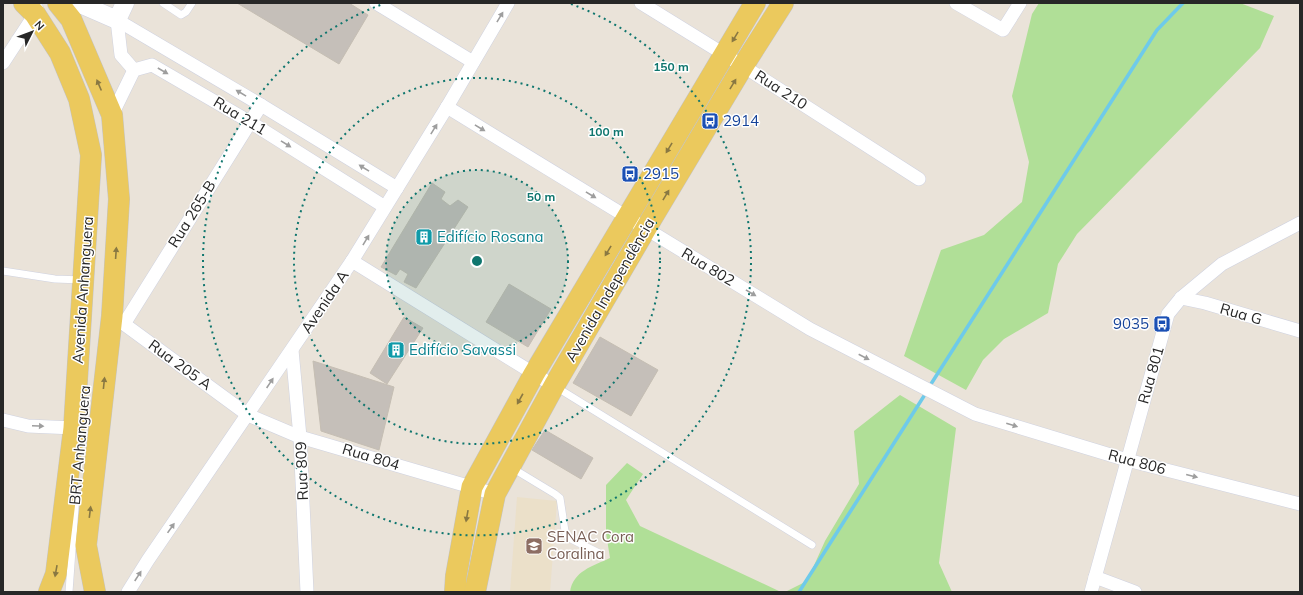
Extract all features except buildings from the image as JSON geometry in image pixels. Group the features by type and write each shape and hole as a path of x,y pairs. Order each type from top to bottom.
{"main road":[{"name":"Avenida Independência","path":"455,592 456,576 472,488 534,374 755,3"},
{"name":"Avenida Independência","path":"475,592 495,494 554,386 646,229 743,66 783,3"},
{"name":"Avenida Anhanguera","path":"39,6 70,19 112,115 119,199 118,320 86,545 90,588"},
{"name":"Avenida Anhanguera","path":"39,6 79,99 91,155 83,280 79,427 56,574 49,592"}],"street":[{"path":"78,3 117,20"},
{"path":"112,115 134,70 121,55 117,20 125,3"},
{"path":"376,3 473,62"},
{"name":"Avenida A","path":"128,592 148,560 352,261 447,107 508,3"},
{"name":"Rua 210","path":"641,3 743,66 919,179"},
{"path":"956,3 1003,30 1020,3"},
{"path":"3,63 39,6"},
{"name":"Rua 211","path":"117,20 261,105 397,188"},
{"name":"Rua 211","path":"134,70 152,65 250,122 386,206"},
{"name":"Rua 265-B","path":"118,320 261,105"},
{"name":"Rua 802","path":"447,107 810,329 975,414"},
{"name":"Rua 801","path":"1091,592 1168,314 1181,298 1222,264 1300,223"},
{"path":"352,261 554,386"},
{"name":"Rua G","path":"1181,298 1205,303 1300,331"},
{"name":"Rua 205 A","path":"118,320 248,415"},
{"name":"Rua 809","path":"292,350 300,436 307,592"},
{"name":"Rua 806","path":"975,414 1127,460 1300,504"},
{"name":"Rua 804","path":"248,415 300,436 495,494"},
{"path":"3,420 28,426 79,427"},
{"path":"1095,577 1135,592"}],"lane":[{"path":"162,3 181,15 186,12 192,3"},
{"path":"80,81 90,116"},
{"path":"96,144 98,158"},
{"path":"3,271 55,280 83,280"},
{"path":"554,386 812,545"},
{"path":"510,467 560,498 565,531 569,538 599,554"},
{"name":"BRT Anhanguera","path":"69,592 77,485"},
{"name":"BRT Anhanguera","path":"74,516 79,559"}],"shaded area":[{"name":"SENAC Cora Coralina","path":"517,497 557,501 550,592 510,592"}],"green space":[{"path":"1039,3 1240,3 1274,16 1260,48 1077,234 1058,264 1048,313 1004,339 983,360 966,390 904,356 941,250 984,235 1022,202 1029,162 1012,96 1032,14"},
{"path":"900,395 956,428 939,563 952,592 785,592 807,581 825,541 859,484 854,431"},
{"path":"627,463 643,474 626,500 640,526 781,592 570,592 575,579 579,574 610,558 606,533 606,485"}],"waterway":[{"path":"931,384 1157,30 1183,3"},
{"path":"799,592 924,396"}],"place":[{"name":"2914","path":"710,121"},
{"name":"2915","path":"630,174"},
{"name":"Edifício Rosana","path":"424,237"},
{"name":"9035","path":"1162,324"},
{"name":"Edifício Savassi","path":"396,350"},
{"name":"SENAC Cora Coralina","path":"534,546"}]}
